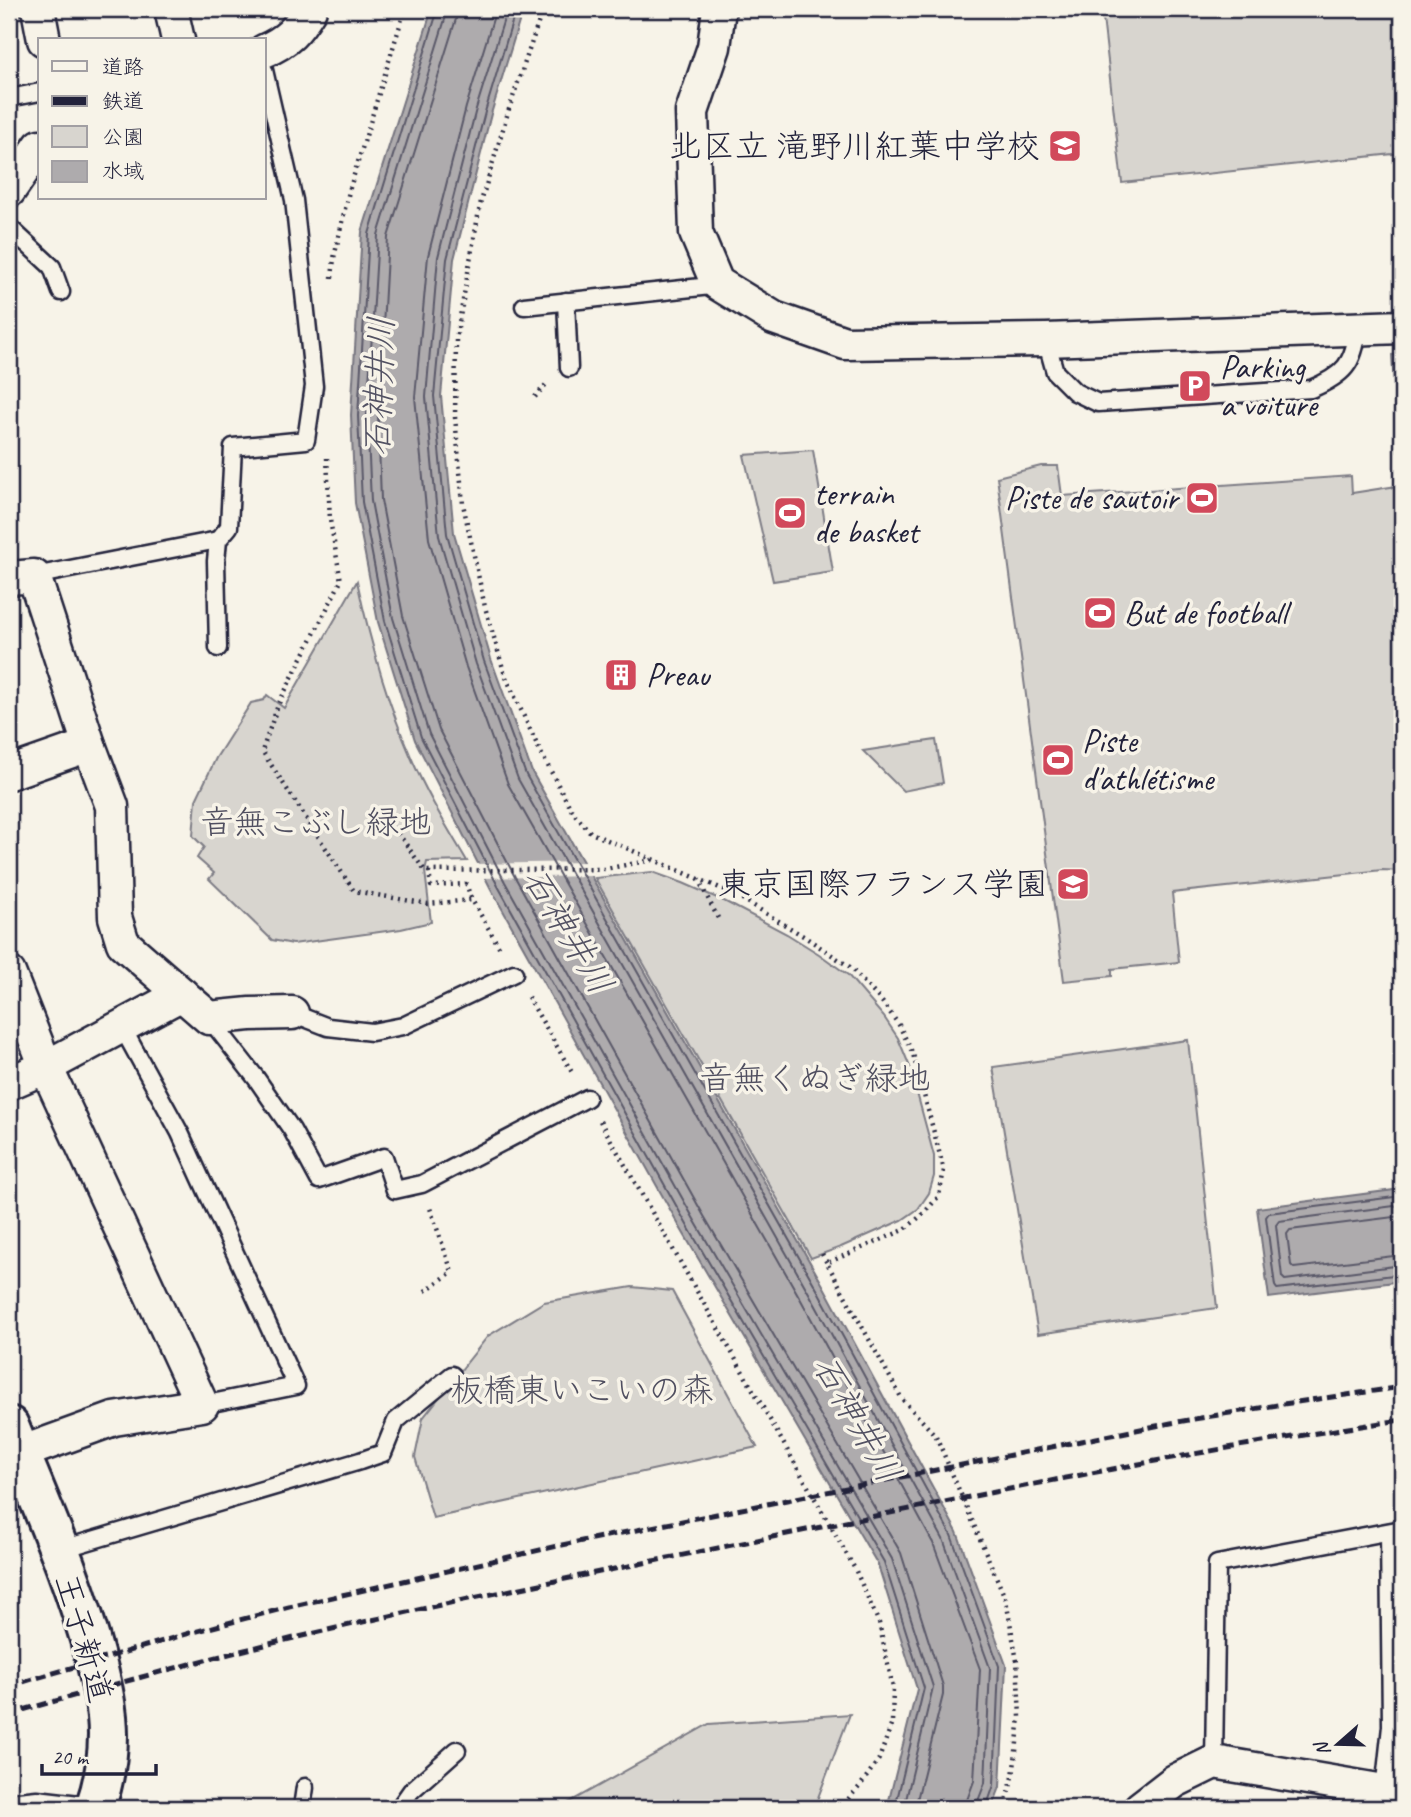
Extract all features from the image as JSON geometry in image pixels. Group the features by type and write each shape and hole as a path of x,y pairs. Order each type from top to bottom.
{"street":[{"path":"38,9 44,38"},
{"path":"171,9 178,38"},
{"path":"266,50 296,31 310,9"},
{"path":"719,9 714,47 692,112 696,233 717,283 774,318 845,343 1046,340 1402,327"},
{"path":"9,191 38,149"},
{"path":"22,577 112,806 115,917 124,943 209,1018 292,1013"},
{"path":"9,773 89,745"},
{"path":"9,973 46,1067 202,1405 14,1439"},
{"path":"9,1083 46,1067 182,994"},
{"name":"王子新道","path":"14,1439 59,1550 89,1635 107,1712 107,1753 96,1807"},
{"path":"1140,1808 1175,1781 1214,1762 1389,1798"}],"lane":[{"path":"218,648 216,561 218,540 229,527 233,447 306,439 314,386 294,200 266,79"},
{"path":"9,98 38,92"},
{"path":"9,227 52,267 61,292"},
{"path":"524,306 721,285"},
{"path":"566,301 569,368"},
{"path":"1046,340 1055,372 1075,392 1098,403 1311,389 1330,381 1348,366 1356,347 1357,328"},
{"path":"22,577 218,540"},
{"path":"292,1013 328,1027 372,1032 403,1026 514,972"},
{"path":"209,1018 292,1130 319,1180 384,1157 395,1190 422,1184 587,1098"},
{"path":"122,1027 180,1133 296,1387 202,1405"},
{"path":"59,1550 383,1453 396,1421 452,1375"},
{"path":"1214,1762 1217,1564 1396,1531 1396,1646 1389,1798"},
{"path":"399,1808 411,1791 457,1750"},
{"path":"302,1808 305,1787"},
{"path":"9,1802 37,1799 96,1807"}],"path":[{"path":"543,9 480,205 456,339 454,417 463,504 485,607 505,676 572,811 591,833 734,894 805,937 849,967 883,1003 899,1025 913,1054 944,1170 939,1196 904,1230 827,1263"},
{"path":"278,705 262,751 354,891 428,904 472,900"},
{"path":"386,816 427,871 431,886 466,884 472,900 855,1569 879,1623 893,1688 892,1723 879,1759 840,1808"},
{"path":"427,871 605,869 653,860"},
{"path":"698,879 718,918"},
{"path":"422,1184 452,1272 425,1291"},
{"path":"822,1254 902,1399 936,1436 1006,1600 1017,1661 1020,1717 1013,1777 1004,1808"}],"green space":[{"path":"1102,9 1402,9 1402,153 1122,183"},
{"path":"1402,354 1402,451 1398,451 1392,355"},
{"name":"terrain de basket","path":"813,450 833,572 773,581 744,455"},
{"path":"1041,466 1058,466 1062,496 1351,476 1352,493 1397,486 1402,559 1402,871 1382,870 1172,893 1179,962 1112,969 1112,976 1064,981 997,477"},
{"name":"音無こぶし緑地","path":"357,581 367,626 402,736 430,797 467,861 427,862 425,871 431,922 401,929 293,944 272,940 209,879 214,873 197,858 204,847 193,836 196,800 216,758 251,703 264,700 267,695 284,708"},
{"path":"936,740 943,783 903,791 863,751"},
{"name":"音無くぬぎ緑地","path":"652,872 724,901 819,954 848,975 884,1017 898,1038 910,1067 934,1156 934,1176 929,1193 918,1209 902,1220 811,1258 595,878"},
{"path":"1188,1040 1217,1308 1038,1334 993,1067"},
{"name":"板橋東いこいの森","path":"632,1287 672,1291 757,1447 433,1518 415,1457 423,1418 488,1336 544,1302"},
{"path":"850,1714 814,1808 559,1808 709,1724"}],"water":[{"name":"石神井川","path":"432,9 523,9 491,114 454,259 441,396 454,533 491,659 532,772 824,1287 957,1532 1006,1665 1000,1787 992,1808 887,1808 917,1689 878,1565 681,1229 491,889 415,740 378,622 355,503 351,415 362,232"},
{"path":"1402,1189 1402,1281 1269,1298 1257,1208"}],"pier":[{"path":"586,862 594,876 482,878 475,864"}],"railway":[{"path":"9,1686 289,1607 562,1545 1171,1423 1402,1387"},
{"path":"9,1714 233,1653 451,1603 1081,1475 1402,1420"}],"place":[{"name":"北区立 滝野川紅葉中学校","path":"1065,146"},
{"name":"Parking a voiture","path":"1195,386"},
{"name":"Piste de sautoir","path":"1202,498"},
{"name":"terrain de basket","path":"790,513"},
{"name":"But de football","path":"1100,613"},
{"name":"Preau","path":"621,675"},
{"name":"Piste d'athlétisme","path":"1058,760"},
{"name":"東京国際フランス学園","path":"1073,884"}]}
